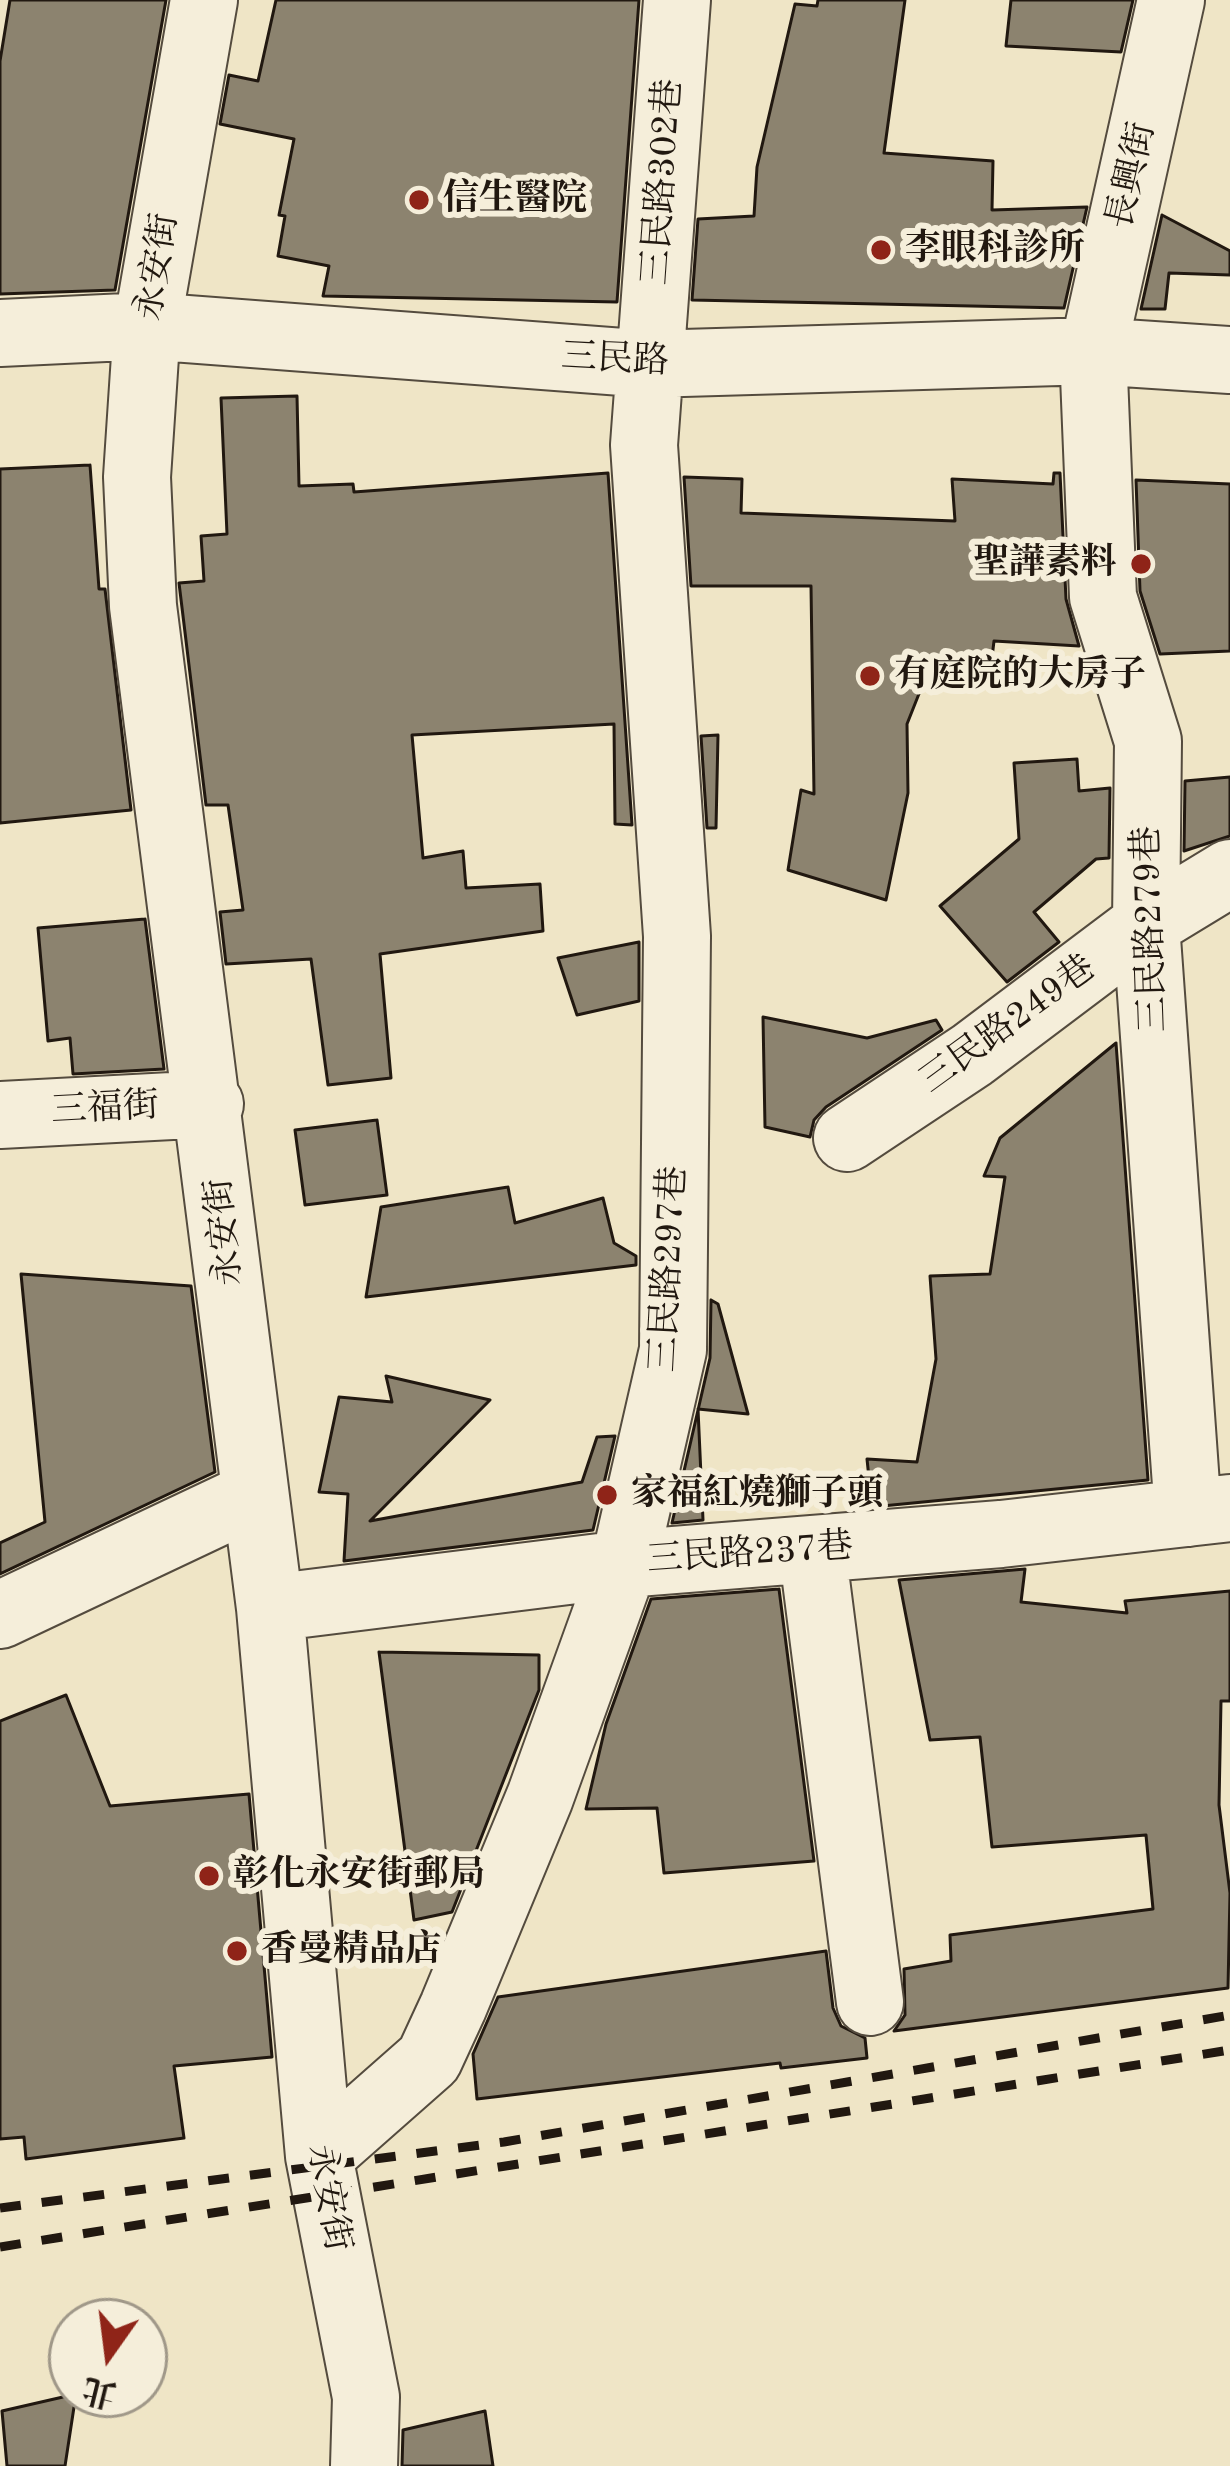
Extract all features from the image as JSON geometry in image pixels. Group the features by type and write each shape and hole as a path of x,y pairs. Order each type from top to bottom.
{"street":[{"name":"永安街","path":"203,0 147,326 137,477 143,606 210,1104 270,1608 319,2156 366,2397 364,2466"},
{"name":"三民路302巷","path":"649,364 677,0"},
{"name":"長興街","path":"1093,351 1171,0"},
{"name":"三民路","path":"0,333 147,326 649,364 1093,351 1230,360"},
{"name":"三民路279巷","path":"1093,351 1102,597 1148,741 1146,924 1209,1510"},
{"name":"三民路297巷","path":"319,2156 429,2059 540,1797 624,1564 673,1350 677,936 644,445 649,364"},
{"name":"三民路249巷","path":"847,1138 973,1055 1146,924 1230,873"},
{"name":"三福街","path":"0,1114 210,1104"},
{"path":"0,1615 254,1495"},
{"name":"三民路237巷","path":"270,1608 624,1564 1209,1510"},
{"path":"812,1549 870,2002"}],"building":[{"path":"10,0 166,0 115,290 0,294 0,61"},
{"path":"276,0 639,0 617,302 323,296 329,266 278,256 285,216 279,215 294,139 220,124 229,75 258,81"},
{"path":"818,0 905,0 884,153 993,161 992,210 1087,207 1064,308 692,300 698,219 754,216 757,167 795,4 817,6"},
{"path":"1011,0 1133,0 1121,52 1006,46"},
{"path":"1162,215 1230,251 1230,275 1169,273 1165,309 1141,309"},
{"path":"297,396 299,486 353,484 354,492 608,473 632,825 615,824 614,724 412,735 423,858 463,851 466,888 540,884 543,931 380,954 391,1078 328,1085 311,959 226,964 220,912 243,910 228,805 206,805 179,583 204,581 201,536 227,534 221,398"},
{"path":"90,465 99,589 105,589 131,810 0,823 0,469"},
{"path":"1054,473 1060,473 1066,599 1079,646 994,641 990,674 928,671 907,724 908,793 886,900 788,870 801,790 814,794 811,586 691,586 684,477 742,479 741,513 955,521 952,479 1053,484"},
{"path":"1136,480 1230,484 1230,651 1160,654 1140,591"},
{"path":"718,735 716,828 707,828 701,736"},
{"path":"1077,759 1079,791 1110,788 1109,858 1096,859 1034,912 1059,942 1007,982 940,906 1019,839 1014,763"},
{"path":"1230,777 1230,836 1184,851 1185,781"},
{"path":"145,919 164,1069 73,1074 70,1038 48,1041 38,928"},
{"path":"639,942 639,1001 577,1015 558,958"},
{"path":"763,1017 867,1038 936,1020 942,1030 826,1107 814,1120 810,1137 765,1127"},
{"path":"1116,1043 1148,1480 872,1507 867,1459 917,1462 936,1359 930,1276 990,1274 1005,1177 984,1176 1000,1138"},
{"path":"377,1120 387,1195 305,1205 295,1130"},
{"path":"508,1187 515,1223 603,1198 614,1243 636,1256 636,1265 366,1297 381,1207"},
{"path":"21,1274 191,1286 215,1472 0,1574 0,1543 45,1522"},
{"path":"711,1300 718,1304 748,1414 698,1409 710,1358"},
{"path":"386,1376 490,1400 370,1521 582,1482 597,1437 615,1436 593,1530 344,1561 348,1494 319,1492 339,1397 392,1402"},
{"path":"698,1410 703,1520 672,1523"},
{"path":"1025,1569 1021,1602 1127,1613 1125,1601 1230,1591 1230,1701 1221,1701 1219,1805 1230,1893 1228,1988 894,2031 905,2015 904,1969 951,1961 950,1935 1153,1909 1146,1835 992,1847 980,1737 930,1740 899,1580"},
{"path":"779,1589 814,1861 664,1873 657,1808 586,1809 606,1724 651,1599"},
{"path":"379,1652 539,1655 539,1690 452,1912 414,1920"},
{"path":"66,1695 110,1806 249,1794 272,2057 174,2066 184,2138 26,2159 24,2137 0,2139 0,1721"},
{"path":"826,1951 833,2008 841,2026 865,2038 867,2058 781,2068 780,2063 477,2099 473,2054 498,1997"},
{"path":"48,2400 48,2418 72,2418 65,2466 7,2466 2,2411"},
{"path":"485,2411 493,2466 402,2466 403,2430"}],"railway":[{"path":"0,2208 504,2142 1230,2015"},
{"path":"0,2247 1230,2050"}],"place":[{"name":"信生醫院","path":"419,200"},
{"name":"李眼科診所","path":"881,250"},
{"name":"聖譁素料","path":"1141,564"},
{"name":"有庭院的大房子","path":"870,676"},
{"name":"家福紅燒獅子頭","path":"607,1495"},
{"name":"彰化永安街郵局","path":"209,1876"},
{"name":"香曼精品店","path":"237,1951"}]}
